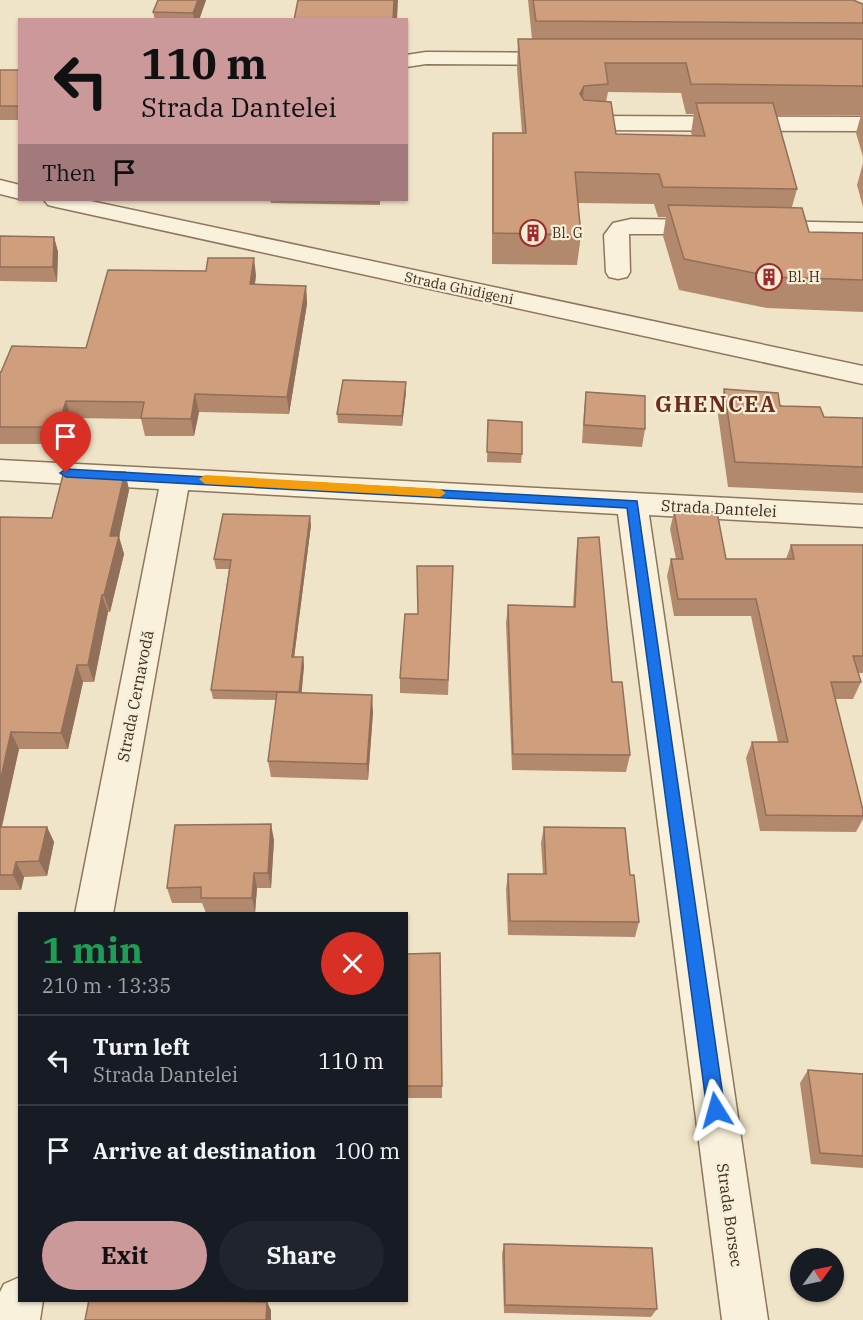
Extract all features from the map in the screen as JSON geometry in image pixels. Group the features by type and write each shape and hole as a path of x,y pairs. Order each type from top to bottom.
{"street":[{"path":"408,61 426,58 579,59"},
{"path":"590,123 863,124"},
{"path":"0,187 18,192"},
{"name":"Strada Ghidigeni","path":"61,201 863,375"},
{"path":"618,272 616,235 621,228 631,226 863,230"},
{"name":"Strada Dantelei","path":"0,470 863,516"},
{"name":"Strada Cernavodă","path":"94,912 176,478"},
{"name":"Strada Borsec","path":"632,504 745,1320"},
{"path":"17,1320 20,1302"}],"building":[{"path":"158,0 198,0 193,13 153,12"},
{"path":"298,0 394,0 393,18 294,18"},
{"path":"533,0 853,0 863,4 863,23 536,21"},
{"path":"518,39 863,39 863,86 691,84 686,63 605,63 608,84 584,86 580,94 584,100 611,102 616,134 705,136 696,103 773,103 797,189 663,187 659,174 575,172 581,235 493,233 493,133 526,133"},
{"path":"0,70 18,70 18,106 0,106"},
{"path":"668,205 802,208 809,232 863,233 863,280 774,277 684,259"},
{"path":"0,236 54,237 53,267 0,267"},
{"path":"208,258 254,258 250,284 306,286 287,397 195,394 191,419 141,418 144,402 66,401 58,427 0,427 0,372 12,346 86,348 108,270 206,271"},
{"path":"343,380 406,382 402,416 337,414"},
{"path":"724,389 778,393 780,406 820,407 824,417 863,418 863,467 735,462"},
{"path":"586,392 645,396 645,429 584,425"},
{"path":"488,420 522,422 522,454 487,452"},
{"path":"64,471 125,472 110,536 119,536 104,595 102,595 88,665 77,665 61,733 11,732 0,782 0,517 52,518"},
{"path":"674,512 717,512 726,559 794,559 791,545 863,545 863,656 853,656 861,682 831,682 863,816 766,815 752,742 788,742 756,599 678,599 671,559 683,559"},
{"path":"223,514 310,516 292,657 303,657 299,692 211,690 231,560 214,559"},
{"path":"599,537 612,682 622,682 630,755 513,754 508,605 575,607 578,538"},
{"path":"417,566 453,566 448,680 400,678 405,614 418,614"},
{"path":"277,692 372,695 367,764 268,761"},
{"path":"271,824 268,873 254,873 252,898 201,898 201,887 167,888 175,825"},
{"path":"0,827 47,827 39,861 16,862 13,875 0,875"},
{"path":"544,827 625,828 630,875 634,875 639,922 510,921 508,874 546,874"},
{"path":"440,953 442,1086 408,1086 408,954"},
{"path":"808,1070 863,1074 863,1156 820,1153"},
{"path":"504,1244 652,1248 657,1309 505,1305"},
{"path":"89,1302 267,1302 266,1320 85,1320"}],"slow traffic":[{"path":"205,479 440,493"}],"place":[{"name":"Bl. G","path":"533,233"},
{"name":"Bl. H","path":"769,277"}],"district":[{"name":"GHENCEA","path":"716,403"}],"route":[{"path":"66,473 632,504 716,1110"}]}
